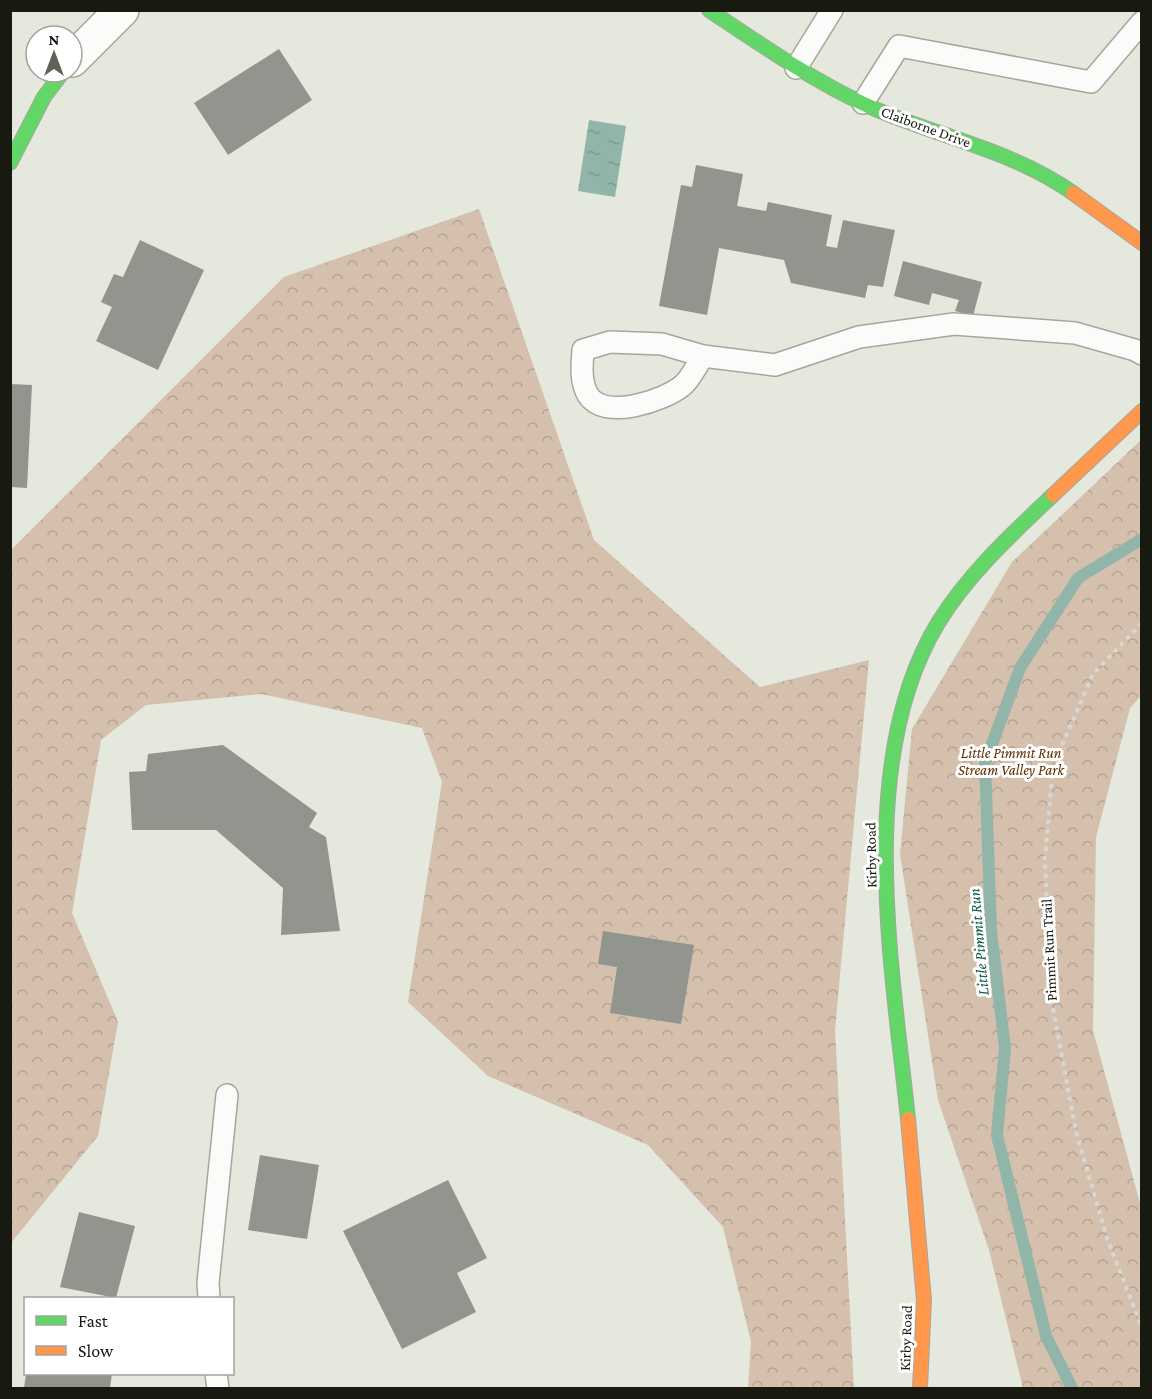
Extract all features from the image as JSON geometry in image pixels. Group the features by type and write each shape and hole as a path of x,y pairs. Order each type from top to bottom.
{"main road":[{"name":"Claiborne Drive","path":"709,10 796,68 863,103 997,153 1067,189 1142,243"},
{"path":"10,163 44,97 54,84"},
{"name":"Kirby Road","path":"920,1389 925,1312 889,910 886,831 896,728 915,668 928,640 971,575 1004,540 1142,411"}],"street":[{"path":"84,48 122,10"}],"lane":[{"path":"796,68 832,10"},
{"path":"863,103 899,46 1091,82 1142,22"},
{"path":"703,356 683,386 648,404 606,408 589,396 581,373 584,350 610,342 662,344 703,356 775,365 859,337 954,324 1075,333 1142,354"},
{"path":"209,1297 208,1283 227,1095"}],"path":[{"name":"Pimmit Run Trail","path":"1142,623 1093,674 1053,766 1045,858 1050,992 1076,1132 1107,1238 1142,1328"}],"green space":[{"path":"479,209 594,540 760,687 869,660 835,1030 854,1388 748,1388 751,1342 723,1227 648,1145 488,1076 408,1002 442,782 422,728 261,694 146,705 101,740 72,913 118,1022 98,1136 11,1243 11,550 284,277"},
{"name":"Little Pimmit Run Stream Valley Park","path":"1141,440 1141,696 1130,708 1096,837 1093,1030 1141,1207 1141,1388 1023,1388 989,1250 938,1100 900,854 912,729 1012,562"}],"water":[{"path":"589,120 626,126 615,197 578,191"}],"building":[{"path":"279,49 312,100 228,155 194,103"},
{"path":"696,165 743,174 737,206 766,211 768,202 832,215 826,246 837,248 843,220 895,230 883,287 868,285 865,298 791,283 784,260 719,248 707,315 659,306 681,185 692,187"},
{"path":"140,240 204,270 158,370 96,341 112,307 101,302 114,274 123,277"},
{"path":"903,261 982,282 973,316 955,311 959,300 932,293 929,305 894,296"},
{"path":"10,384 32,385 27,488 10,487"},
{"path":"223,745 317,813 309,827 326,837 340,931 281,935 283,888 216,830 132,830 129,772 146,771 148,754"},
{"path":"603,931 694,945 681,1024 610,1013 617,967 598,964"},
{"path":"260,1155 319,1165 307,1239 248,1230"},
{"path":"448,1180 487,1258 457,1273 476,1312 402,1349 343,1231"},
{"path":"79,1212 135,1226 116,1297 60,1287"},
{"path":"26,1375 112,1375 110,1388 24,1388"}],"waterway":[{"name":"Little Pimmit Run","path":"1072,1388 1046,1336 997,1135 1005,1048 991,931 985,763 1020,668 1078,578 1142,539"}],"traffic: fast":[{"path":"709,10 845,95 892,116 1024,165 1073,193"},
{"path":"10,163 44,97 54,84"},
{"path":"908,1119 894,996 886,865 888,800 896,737 912,677 938,623 977,571 1053,495"}],"traffic: slow":[{"path":"1073,193 1142,243"},
{"path":"1053,495 1142,411"},
{"path":"908,1119 924,1300 920,1388"}]}
